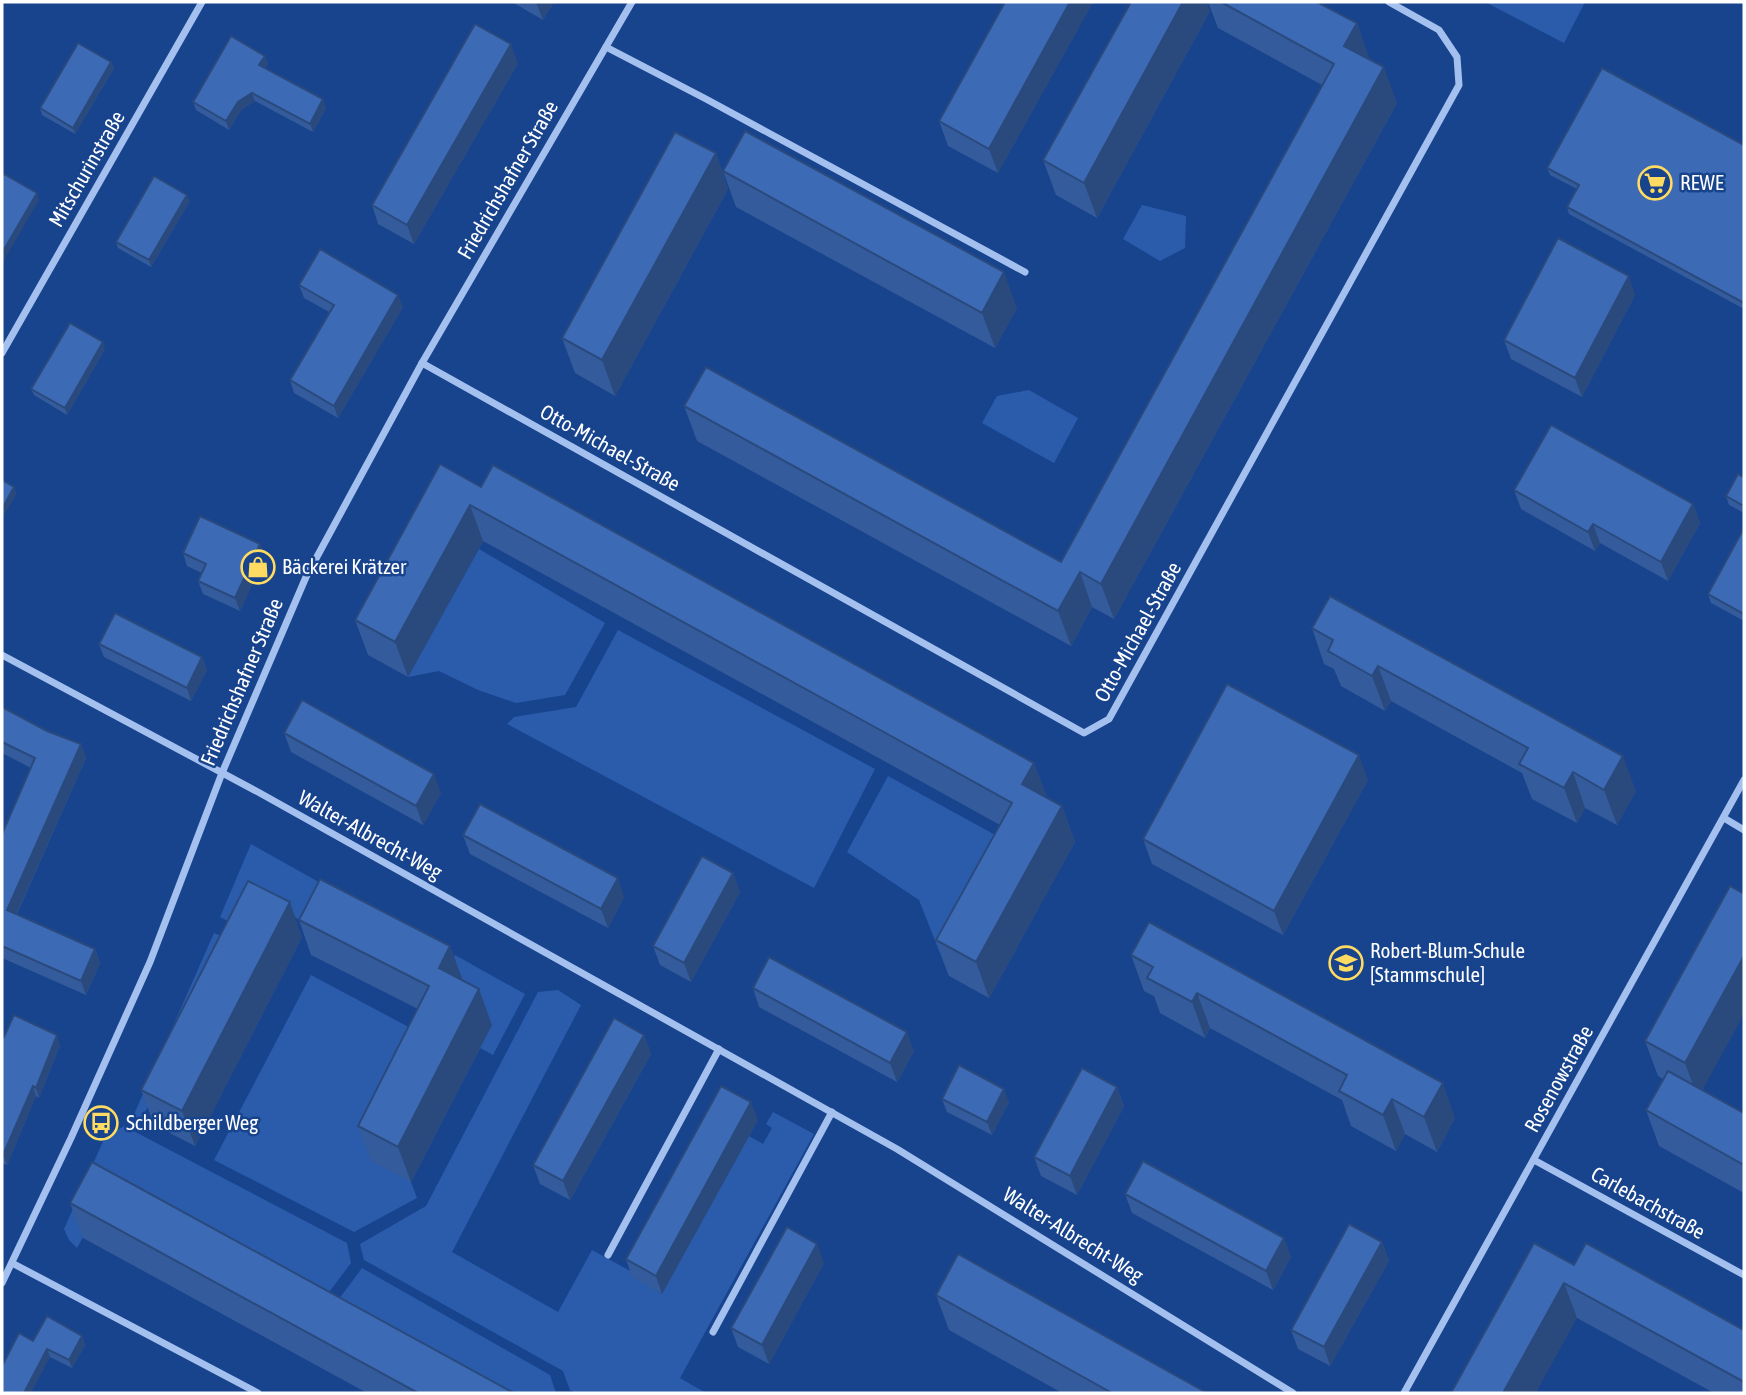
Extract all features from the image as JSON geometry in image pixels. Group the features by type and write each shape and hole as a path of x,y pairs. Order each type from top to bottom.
{"street":[{"name":"Mitschurinstraße","path":"2,353 202,2"},
{"name":"Friedrichshafner Straße","path":"2,1283 150,962 222,773 306,577 422,363 632,2"},
{"name":"Otto-Michael-Straße","path":"422,363 1084,733 1110,719 1459,85 1457,57 1439,30 1390,2"},
{"path":"606,47 1025,272"},
{"name":"Walter-Albrecht-Weg","path":"2,654 832,1112 994,1206 1293,1393"},
{"name":"Rosenowstraße","path":"1404,1393 1744,780"},
{"path":"1724,818 1744,830"},
{"path":"608,1255 719,1049"},
{"path":"713,1332 832,1112"},
{"name":"Carlebachstraße","path":"1534,1160 1744,1275"},
{"path":"12,1263 258,1393"}],"shaded area":[{"path":"1485,2 1585,2 1564,43"},
{"path":"1142,205 1186,216 1185,248 1160,261 1123,239"},
{"path":"1029,390 1078,418 1054,463 982,423 997,396"},
{"path":"479,549 605,623 565,695 516,703 478,690 439,671 408,677"},
{"path":"618,630 875,769 814,888 507,724 514,717 576,707"},
{"path":"888,776 1019,848 949,976 919,900 847,852"},
{"path":"251,844 333,890 313,927 257,897 241,928 220,917"},
{"path":"214,933 233,941 140,1122 132,1119"},
{"path":"455,955 525,994 493,1055 480,1048 446,973"},
{"path":"311,975 433,1040 411,1182 417,1198 354,1232 214,1160"},
{"path":"558,990 581,1005 452,1252 558,1312 592,1250 634,1273 633,1277 662,1294 749,1136 763,1144 772,1128 766,1124 773,1112 814,1134 680,1378 706,1393 576,1393 570,1390 563,1371 364,1260 360,1244 426,1206 538,992"},
{"path":"124,1126 347,1243 351,1263 314,1312 105,1198 77,1248 64,1229 109,1128 117,1130"},
{"path":"362,1268 550,1375 556,1393 462,1393 325,1318"}],"building":[{"path":"1005,2 1070,2 989,149 939,121"},
{"path":"1131,2 1183,2 1084,183 1043,160"},
{"path":"1221,2 1317,2 1357,23 1344,46 1384,67 1101,584 1080,572 1058,611 684,406 706,367 1061,562 1334,64"},
{"path":"475,24 511,44 407,225 372,205"},
{"path":"231,36 265,56 259,65 323,99 310,124 252,93 238,102 226,121 193,102"},
{"path":"78,43 111,62 73,128 40,108"},
{"name":"REWE","path":"1602,68 1744,145 1744,303 1567,207 1579,185 1547,168"},
{"path":"745,131 1004,272 982,313 723,171"},
{"path":"675,132 716,153 602,360 562,338"},
{"path":"4,174 37,193 2,253 2,177"},
{"path":"154,176 187,195 149,260 116,242"},
{"path":"1558,238 1629,276 1575,378 1504,340"},
{"path":"320,249 398,295 334,406 290,380 334,305 299,285"},
{"path":"70,323 103,342 65,408 31,389"},
{"path":"1551,425 1693,504 1661,562 1593,524 1588,532 1514,490"},
{"path":"440,464 481,487 493,465 1034,763 1022,784 1062,806 976,962 936,940 1012,803 882,731 470,505 395,642 355,620"},
{"path":"1738,474 1744,477 1744,506 1726,496"},
{"path":"2,480 14,487 2,509"},
{"path":"200,516 260,544 235,598 198,581 206,564 183,553"},
{"path":"1744,528 1744,614 1708,594"},
{"path":"1330,596 1623,756 1604,790 1573,772 1564,788 1519,764 1528,748 1378,666 1372,676 1328,651 1333,640 1312,628"},
{"path":"115,613 202,657 187,688 99,644"},
{"path":"1227,684 1359,755 1274,911 1143,839"},
{"path":"302,700 434,774 416,806 284,733"},
{"path":"2,707 47,731 81,744 7,910 95,949 81,981 2,946 2,834 35,758 2,742"},
{"path":"480,804 618,878 601,909 463,835"},
{"path":"702,856 733,873 684,963 653,946"},
{"path":"320,879 450,946 439,968 479,989 398,1147 358,1126 429,986 299,920"},
{"path":"248,881 290,902 182,1111 141,1090"},
{"path":"1730,886 1744,894 1744,956 1685,1063 1645,1041"},
{"path":"1149,922 1443,1083 1424,1117 1392,1099 1383,1115 1339,1091 1347,1075 1197,993 1192,1002 1147,978 1153,967 1131,955"},
{"path":"769,957 907,1032 890,1063 753,988"},
{"path":"14,1015 57,1035 36,1088 33,1086 3,1155 2,1036 4,1037"},
{"path":"614,1018 644,1035 563,1181 533,1165"},
{"path":"959,1065 1004,1089 987,1122 942,1099"},
{"path":"1082,1068 1117,1087 1070,1176 1034,1157"},
{"path":"1668,1071 1744,1113 1744,1165 1646,1110"},
{"path":"721,1086 751,1102 656,1276 626,1259"},
{"path":"1143,1161 1284,1238 1266,1271 1125,1194"},
{"path":"92,1162 514,1393 418,1393 70,1203"},
{"path":"1349,1224 1382,1242 1324,1347 1291,1330"},
{"path":"787,1227 817,1244 762,1345 731,1328"},
{"path":"1534,1243 1574,1265 1586,1243 1744,1330 1744,1382 1564,1283 1503,1393 1451,1393"},
{"path":"958,1254 1207,1393 1112,1393 936,1295"},
{"path":"47,1316 82,1336 69,1360 47,1349 24,1393 2,1393 2,1366 19,1333 33,1341"}],"place":[{"name":"REWE","path":"1655,183"},
{"name":"Bäckerei Krätzer","path":"258,567"},
{"name":"Robert-Blum-Schule [Stammschule]","path":"1346,963"},
{"name":"Schildberger Weg","path":"101,1123"}]}
